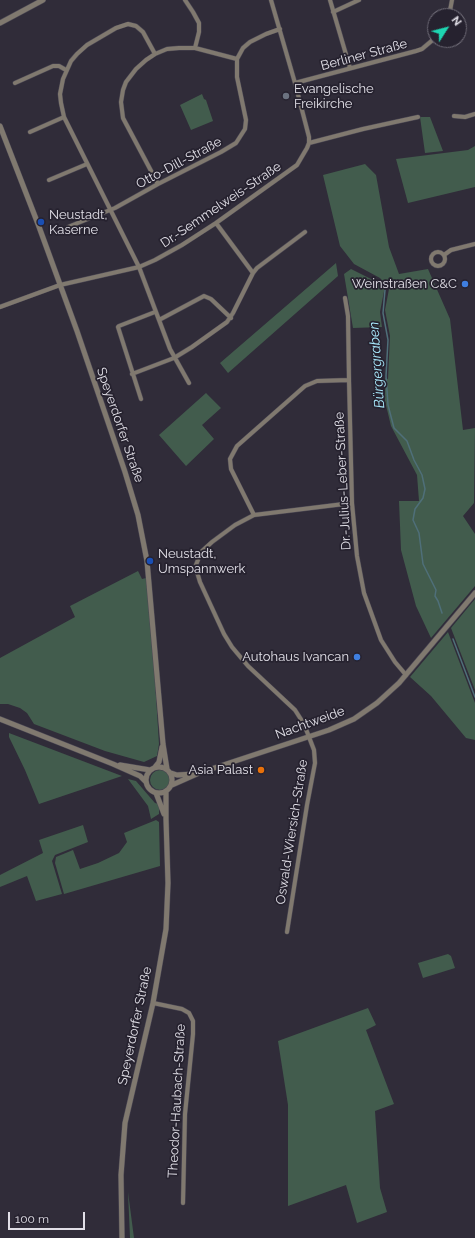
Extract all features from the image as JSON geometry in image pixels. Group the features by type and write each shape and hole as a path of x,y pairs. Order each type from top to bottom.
{"street":[{"path":"0,23 44,0"},
{"path":"185,0 199,23 199,32 195,48"},
{"path":"271,0 308,131 309,143 418,117"},
{"path":"330,0 350,68"},
{"path":"334,12 359,0"},
{"path":"155,54 143,32 136,26 128,24 116,28 87,45 77,54 66,70 60,94 64,117 138,267 170,349 189,383"},
{"path":"158,184 123,118 121,102 123,90 130,77 142,64 155,54 174,48 195,48 237,59 250,42 280,29"},
{"name":"Berliner Straße","path":"295,83 416,51 422,49 427,45"},
{"name":"Otto-Dill-Straße","path":"68,227 111,210 158,184 226,150 236,143 245,129 246,120 237,73 237,59"},
{"path":"16,83 53,66 59,66 66,70"},
{"path":"454,116 461,117 475,114"},
{"path":"30,132 64,117"},
{"name":"Speyerdorfer Straße","path":"0,126 60,285 125,472 138,515 144,544 163,744 169,771"},
{"name":"Dr.-Semmelweis-Straße","path":"0,307 60,285 138,267 172,251 293,169 301,160 309,143"},
{"path":"49,180 87,164"},
{"path":"216,222 253,273"},
{"path":"132,374 174,358 222,326 231,318 253,273 259,265 305,232"},
{"path":"444,255 451,250 475,244"},
{"path":"159,320 204,296 211,299 231,318"},
{"name":"Dr.-Julius-Leber-Straße","path":"345,298 348,316 348,380 352,503 357,556 364,593 380,640 406,675"},
{"path":"141,399 118,327 155,312"},
{"path":"254,515 231,469 230,459 237,446 242,440 306,386 317,381 348,380"},
{"name":"Oswald-Wiersich-Straße","path":"287,932 315,763 314,750 304,724 295,710 248,666 232,647 208,599 197,572 196,565 201,552 207,546 235,525 254,515 352,503"},
{"name":"Nachtweide","path":"172,785 199,773 334,728 354,719 387,695 406,675 475,593"},
{"path":"0,719 140,776 150,789 156,792 166,791 172,785 172,778 169,771 163,767 153,769 113,764"},
{"name":"Speyerdorfer Straße","path":"153,769 158,762 163,744"},
{"path":"146,782 147,775 153,769"},
{"name":"Nachtweide","path":"169,771 179,775 199,773"},
{"name":"Speyerdorfer Straße","path":"122,1238 121,1175 127,1111 153,1003 167,913 168,883 166,791"},
{"name":"Speyerdorfer Straße","path":"156,792 166,819"},
{"name":"Theodor-Haubach-Straße","path":"153,1003 182,1009 189,1013 193,1021 185,1114 183,1203"}],"green space":[{"path":"202,94 206,100 213,121 191,130 180,105"},
{"path":"420,117 430,117 443,151 425,153"},
{"path":"475,146 475,187 408,203 396,159 468,150"},
{"path":"365,164 376,175 389,247 399,274 428,269 450,319 463,430 475,428 474,503 463,516 475,534 475,586 431,638 416,606 401,550 399,501 419,501 417,475 391,426 385,401 385,378 388,379 390,336 385,310 389,289 380,278 354,264 340,246 323,175"},
{"path":"336,263 338,276 228,373 220,363"},
{"path":"351,269 385,286 380,312 382,327 353,328 344,274"},
{"path":"206,393 221,408 202,425 214,439 186,466 159,435"},
{"path":"138,571 142,579 146,578 152,632 159,744 157,756 144,762 105,751 34,724 27,713 20,708 8,704 0,704 0,658 75,617 70,606"},
{"path":"475,599 475,690 451,628"},
{"path":"448,632 475,703 475,740 466,738 431,696 410,677"},
{"path":"9,733 122,776 39,804 9,737"},
{"path":"156,770 164,770 170,776 170,784 164,790 156,790 150,784 150,776"},
{"path":"128,779 136,781 155,803 159,804 159,814 151,819 148,806"},
{"path":"156,820 159,822 160,866 64,894 55,863 56,857 73,850 80,869 98,863 119,853 127,842 124,833"},
{"path":"83,825 88,842 55,855 52,861 62,894 36,901 27,876 0,887 0,875 43,853 39,840"},
{"path":"448,954 451,956 455,968 423,978 418,963"},
{"path":"368,1008 376,1025 366,1030 394,1104 375,1111 380,1188 387,1212 357,1223 346,1185 288,1206 288,1105 278,1041"},
{"path":"128,1192 134,1238 130,1238"}],"waterway":[{"name":"Bürgergraben","path":"385,290 383,313 388,340 386,376 388,405 394,428 407,441 414,460 422,475 425,489 423,498 415,509 413,520 419,533 423,564 436,590 435,596 442,613"},
{"name":"Bürgergraben","path":"453,639 475,697"}],"place":[{"name":"Evangelische Freikirche","path":"286,96"},
{"name":"Neustadt, Kaserne","path":"41,222"},
{"name":"Weinstraßen C&C","path":"465,284"},
{"name":"Neustadt, Umspannwerk","path":"150,561"},
{"name":"Autohaus Ivancan","path":"357,657"},
{"name":"Asia Palast","path":"261,770"}]}
